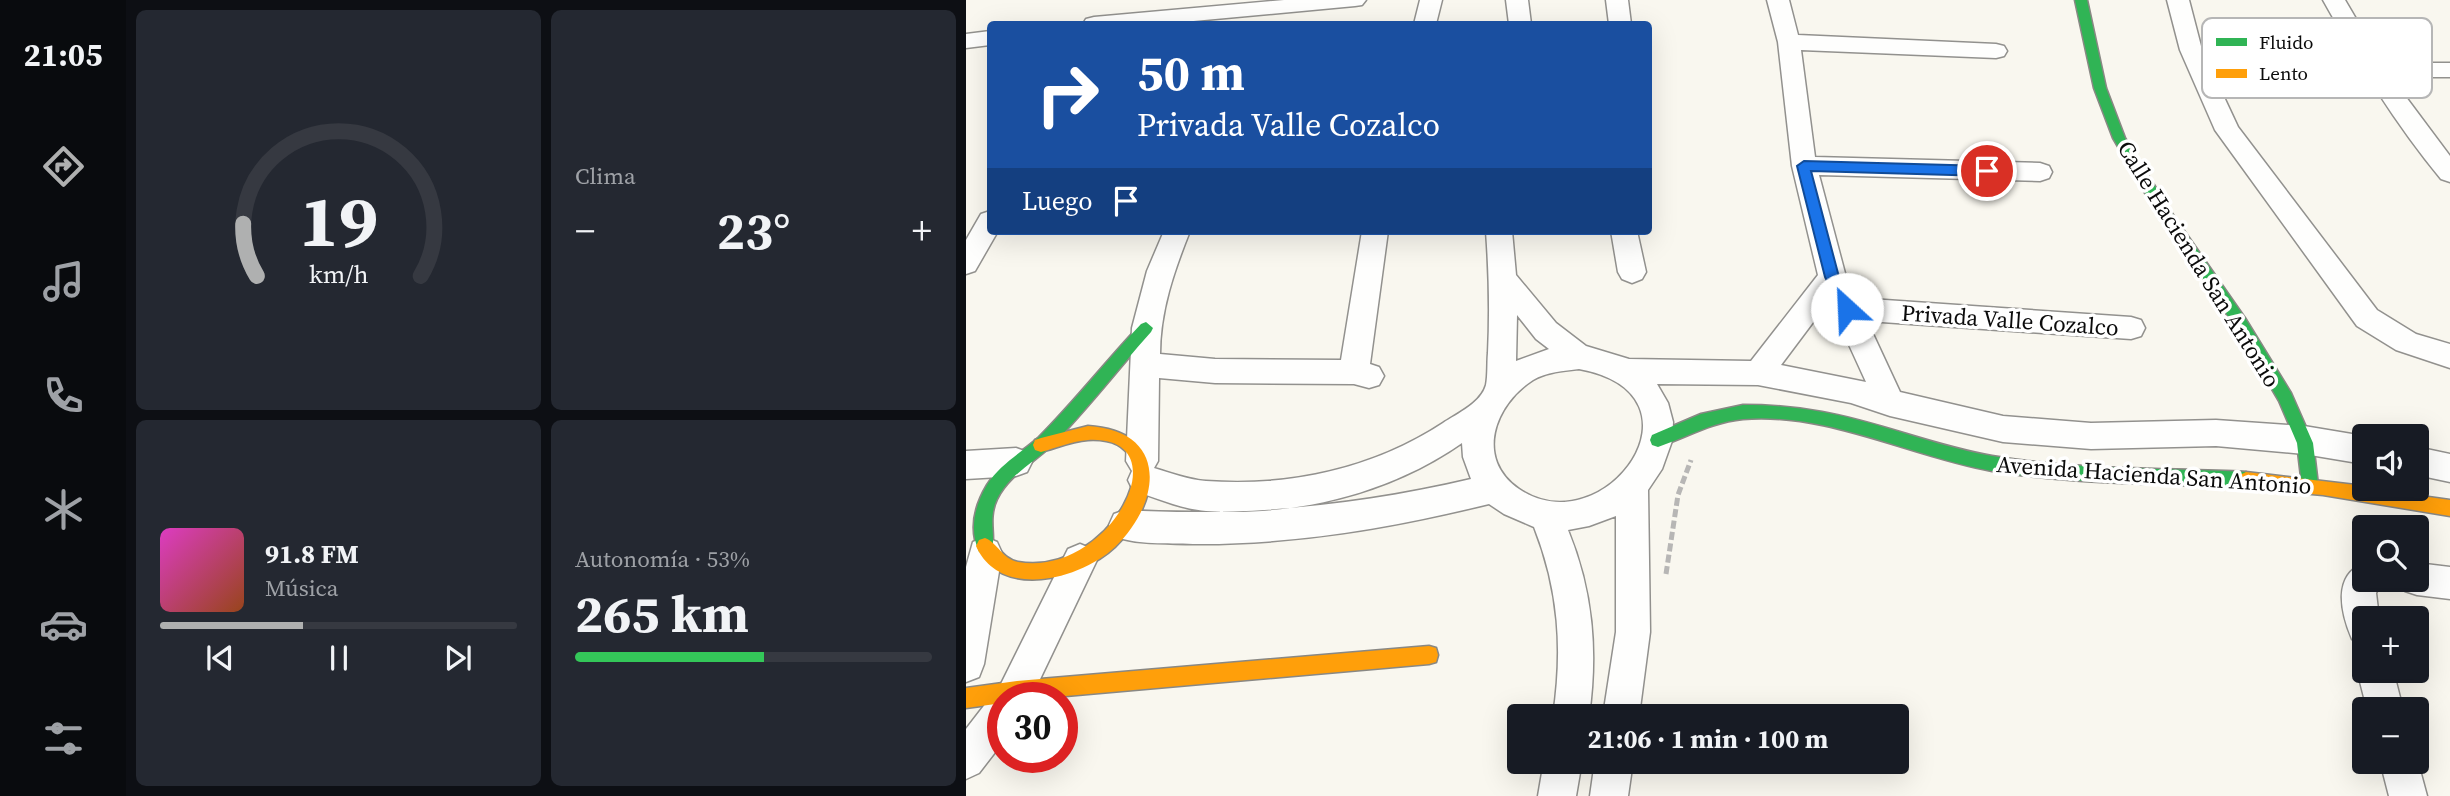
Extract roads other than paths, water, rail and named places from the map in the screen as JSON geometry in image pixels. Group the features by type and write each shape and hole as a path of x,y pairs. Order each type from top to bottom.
{"street":[{"path":"1134,21 1355,0"},
{"path":"1427,21 1432,0"},
{"path":"1517,0 1520,21"},
{"path":"1617,0 1620,21"},
{"path":"1778,0 1789,42 1804,166 1832,277 1891,403"},
{"name":"Calle Hacienda San Antonio","path":"2081,0 2101,90 2118,136 2152,193 2235,313 2270,372 2304,440 2310,485"},
{"path":"2178,0 2191,50 2202,74"},
{"path":"2334,0 2344,18"},
{"path":"966,41 987,38"},
{"path":"1789,42 1996,51"},
{"path":"2432,70 2450,70"},
{"path":"2213,98 2227,130 2367,318 2386,333 2413,347 2450,356"},
{"path":"2393,98 2450,173"},
{"path":"1804,166 2040,172"},
{"path":"966,264 987,226"},
{"path":"985,553 1002,567 1027,573 1054,571 1080,560 1105,544 1125,524 1139,502 1143,471 1146,328 1161,271 1175,235"},
{"path":"1144,365 1215,371 1361,374 1375,235"},
{"path":"966,465 1028,453 1069,434 1096,432 1116,436 1132,446 1143,471 1203,496 1268,496 1326,488 1374,473 1432,447 1492,400 1523,371 1541,364 1579,357 1606,362 1626,371 1647,392 1657,415 1658,440 1650,465 1632,488 1607,505 1577,515 1546,515 1517,506 1494,488 1480,464 1477,438 1492,400 1504,330 1504,280 1499,235"},
{"path":"1625,235 1632,272"},
{"path":"1758,373 1832,277"},
{"path":"1504,280 1546,331 1579,357"},
{"name":"Privada Valle Cozalco","path":"1847,309 2131,328"},
{"path":"966,664 985,553 978,532 974,505 1028,453 1146,328"},
{"name":"Avenida Hacienda San Antonio","path":"1626,371 1758,373 1851,390 1891,403 2003,429 2091,436 2216,433 2304,440 2352,448"},
{"name":"Avenida Hacienda San Antonio","path":"1658,440 1679,427 1692,423 1716,416 1760,410 1799,414 1862,428 1977,461 2028,469 2310,485 2450,508"},
{"path":"2429,464 2450,468"},
{"path":"1125,524 1156,528 1282,528 1414,508 1494,488"},
{"path":"1623,704 1633,632 1632,488"},
{"path":"1546,515 1560,548 1578,625 1573,704"},
{"path":"1020,682 1080,560"},
{"path":"2429,580 2450,583"},
{"path":"1078,693 1429,655"},
{"path":"966,698 987,699"},
{"path":"966,760 987,732"},
{"path":"1557,796 1561,774"},
{"path":"1609,796 1613,774"},
{"path":"2402,774 2408,796"}]}
